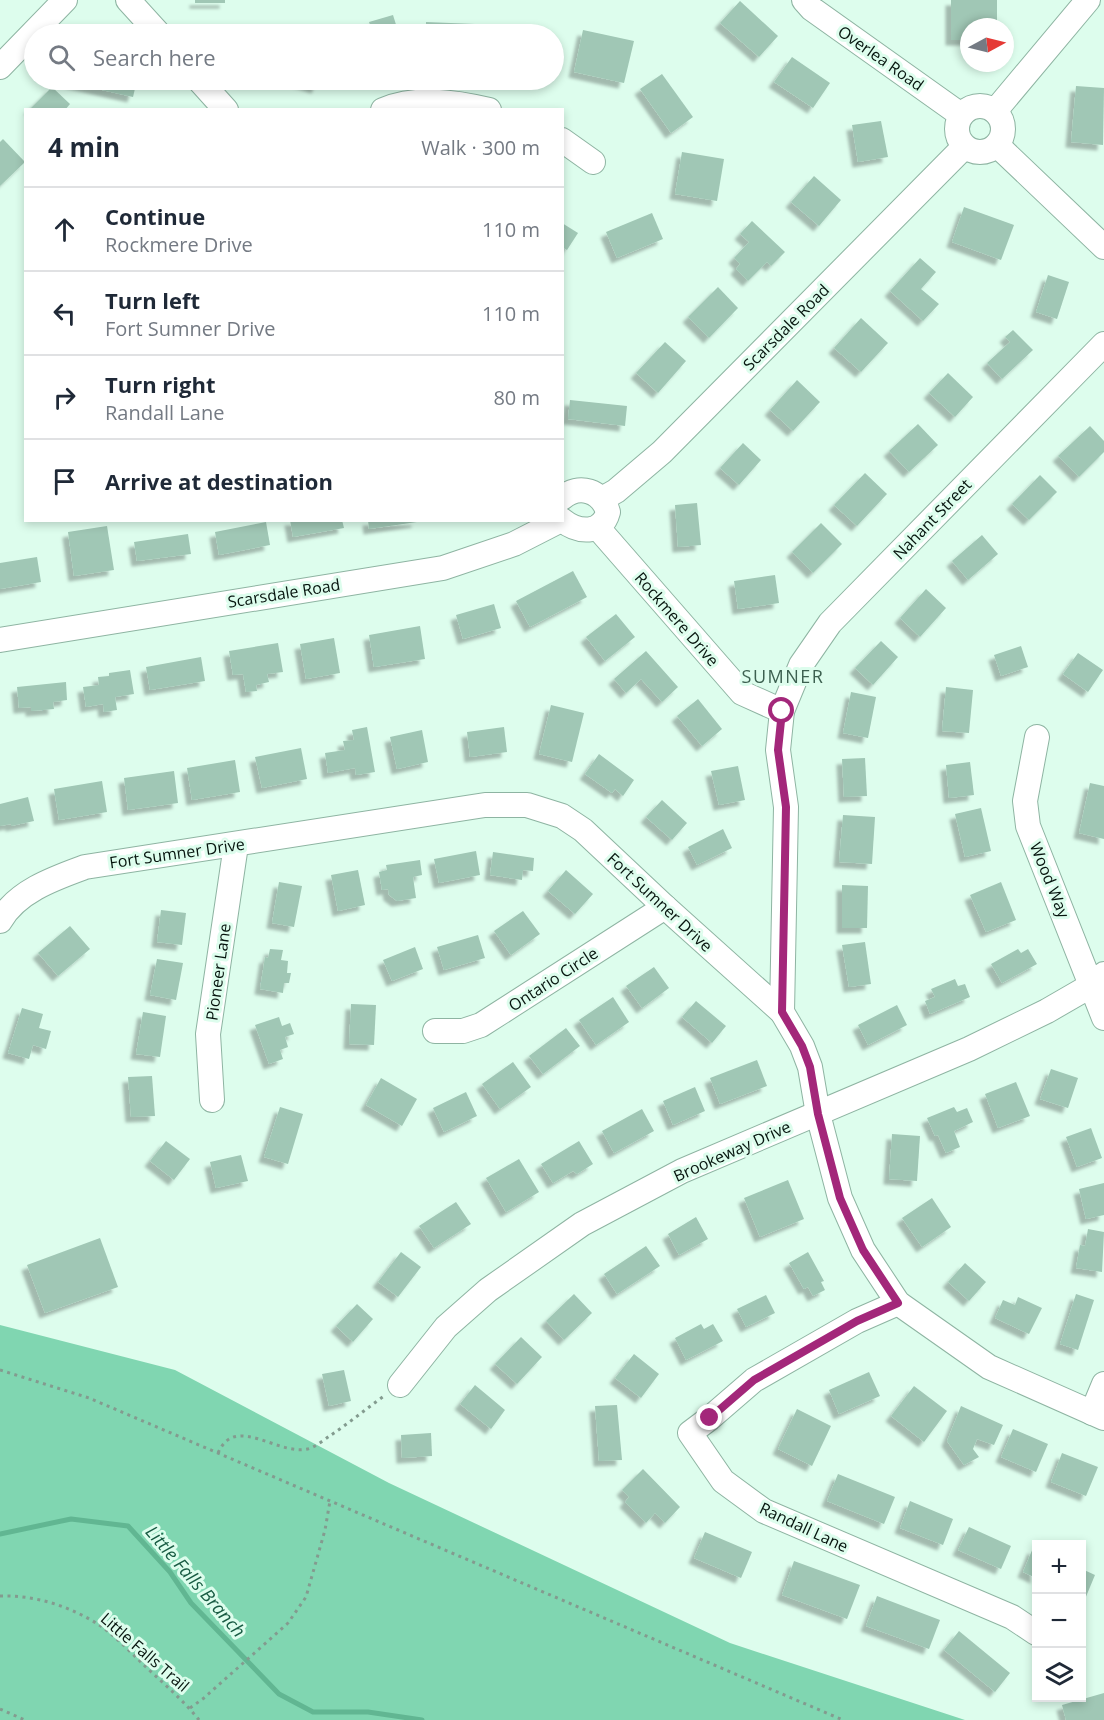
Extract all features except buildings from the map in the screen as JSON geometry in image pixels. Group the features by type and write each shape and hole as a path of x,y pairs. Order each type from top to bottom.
{"street":[{"path":"42,24 65,0"},
{"path":"128,0 150,24"},
{"name":"Overlea Road","path":"804,0 812,9 961,115"},
{"path":"995,111 1088,0"},
{"path":"0,67 24,42"},
{"path":"208,90 224,108"},
{"path":"393,108 426,101 464,104 481,108"},
{"path":"981,105 995,111 1003,124 1001,139 997,145 985,152 977,152 964,147 956,128 961,115 973,106 981,105"},
{"path":"564,141 593,162"},
{"path":"997,145 1104,247"},
{"name":"Scarsdale Road","path":"602,499 616,491 662,452 964,147"},
{"name":"Nahant Street","path":"782,711 801,665 830,623 1104,344"},
{"path":"564,493 586,490 602,499 608,512 604,522 598,528 578,530 564,521"},
{"name":"Scarsdale Road","path":"0,640 443,568 514,544 558,522"},
{"name":"Rockmere Drive","path":"598,528 742,693 782,711"},
{"path":"782,711 778,750 786,807 782,1012"},
{"name":"Wood Way","path":"1037,736 1025,801 1028,826 1098,980 1104,1018"},
{"name":"Fort Sumner Drive","path":"0,921 4,913 46,881 86,867 485,805 527,805 562,816 583,830 782,1012 802,1046 810,1067 818,1114 840,1198 863,1250 898,1303 989,1367 1098,1416"},
{"name":"Pioneer Lane","path":"212,1100 208,1034 236,845"},
{"name":"Ontario Circle","path":"435,1030 463,1031 481,1025 665,907"},
{"name":"Brookeway Drive","path":"400,1385 446,1327 488,1290 582,1224 682,1171 969,1048 1047,1011 1098,980"},
{"name":"Randall Lane","path":"898,1303 857,1321 754,1380 690,1433 723,1481 764,1511 1012,1617 1032,1630"},
{"path":"1098,1416 1104,1384"}],"path":[{"path":"0,1370 89,1398 843,1720"},
{"path":"218,1453 227,1439 237,1436 253,1438 285,1448 312,1448 400,1385"},
{"path":"190,1708 288,1623 306,1597 325,1530 330,1501"},
{"name":"Little Falls Trail","path":"0,1596 20,1595 55,1604 96,1623 190,1708 199,1720"},
{"path":"0,1709 25,1720"}],"green space":[{"path":"0,1325 175,1370 389,1483 730,1643 965,1720 0,1720"}],"waterway":[{"name":"Little Falls Branch","path":"0,1534 71,1519 128,1526 170,1572 191,1603 279,1694 313,1712 368,1712 422,1720"}],"district":[{"name":"SUMNER","path":"783,676"}],"route":[{"path":"710,1418 754,1380 857,1321 898,1303 863,1250 840,1198 818,1114 810,1067 802,1046 782,1012 786,807 778,750 782,711"}]}
